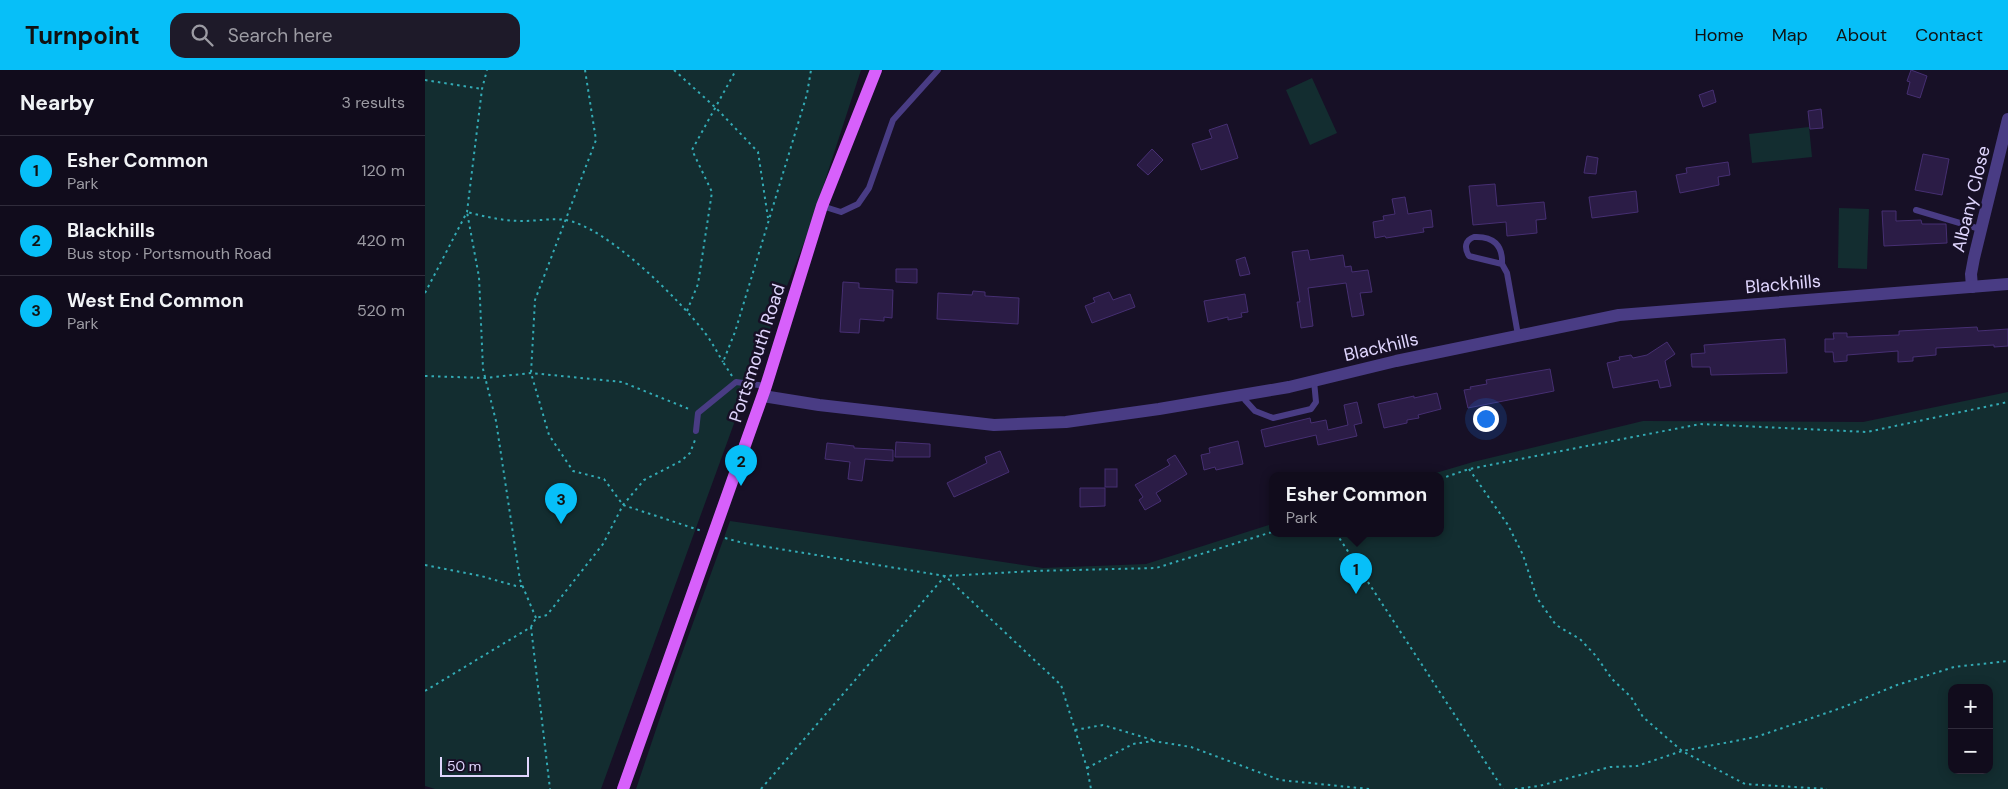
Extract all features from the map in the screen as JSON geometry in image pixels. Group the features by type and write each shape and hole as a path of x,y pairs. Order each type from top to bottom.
{"main road":[{"name":"Portsmouth Road","path":"623,789 765,391 822,206 876,70"}],"street":[{"name":"Albany Close","path":"1972,287 1971,274 1980,229 2008,119"},
{"name":"Blackhills","path":"765,391 819,405 994,425 1066,422 1244,395 1595,319 1641,313 2008,284"}],"lane":[{"path":"822,206 841,212 857,204 869,188 893,120 938,70"},
{"path":"1917,210 1980,229"},
{"path":"1502,264 1469,256 1466,248 1467,242 1474,236 1489,238 1499,247 1502,255 1502,264 1507,273 1518,335"},
{"path":"1244,395 1245,400 1255,411 1273,418 1311,409 1316,402 1314,381"},
{"path":"696,430 699,413 736,382 765,391"}],"path":[{"path":"487,70 482,89 467,212 479,277 483,369 496,421 513,535 523,586 536,618"},
{"path":"585,70 596,140 535,300 531,373 549,435 573,471 604,479 623,505 743,543 945,576 1034,571 1156,568 1269,533"},
{"path":"674,70 716,108 757,152 769,221"},
{"path":"686,312 698,284 712,192 692,150 736,70"},
{"path":"723,362 735,332 769,221 807,94 811,70"},
{"path":"425,80 482,89"},
{"path":"467,212 490,218 522,221 565,220 585,225 625,253 670,293 705,333 736,382"},
{"path":"425,293 467,212"},
{"path":"425,376 485,378 531,373 622,382 699,413"},
{"path":"1444,478 1469,469 1700,424 1867,432 2008,402"},
{"path":"425,691 531,627 536,618 547,615 603,544 623,505 644,480 681,461 690,453 695,443 696,430"},
{"path":"1469,469 1508,525 1523,554 1537,598 1556,625 1580,639 1596,656 1612,679 1631,697 1643,716 1681,751 1745,784 1827,789"},
{"path":"1339,537 1503,789"},
{"path":"425,565 523,586"},
{"path":"945,576 1061,685 1087,768 1091,789"},
{"path":"761,789 945,576"},
{"path":"531,627 550,789"},
{"path":"1515,789 1539,786 1610,767 1637,766 1681,751 1756,737 1841,708 1897,685 1954,667 2008,661"},
{"path":"1075,730 1103,725 1153,741 1191,747 1280,780 1369,789"},
{"path":"1087,768 1133,744 1153,741"}],"green space":[{"path":"425,70 861,70 809,230 748,385 601,789 435,789 425,786"},
{"path":"1312,78 1337,133 1310,145 1286,90"},
{"path":"1809,127 1812,157 1752,163 1749,134"},
{"path":"1839,208 1869,209 1867,269 1838,268"},
{"path":"2008,392 2008,789 636,789 676,670 730,521 1043,568 1146,564 1269,525 1269,537 1444,537 1444,472 1439,472 1643,421 1863,422"}],"building":[{"path":"1911,70 1927,76 1920,98 1907,94 1910,82 1907,81"},
{"path":"1713,90 1716,102 1703,107 1699,95"},
{"path":"1821,109 1823,128 1810,129 1808,111"},
{"path":"1227,124 1238,158 1201,170 1192,144 1212,138 1209,130"},
{"path":"1152,149 1163,160 1148,175 1137,165"},
{"path":"1923,154 1949,159 1942,195 1915,190"},
{"path":"1587,156 1598,158 1596,174 1584,173"},
{"path":"1728,162 1730,175 1718,177 1719,185 1680,193 1676,175 1687,173 1686,168"},
{"path":"1495,184 1497,206 1544,202 1546,219 1536,220 1537,233 1507,236 1506,222 1473,225 1469,186"},
{"path":"1636,191 1638,212 1592,218 1589,197"},
{"path":"1405,197 1408,214 1431,210 1433,227 1423,228 1424,232 1375,238 1373,222 1384,220 1383,216 1395,214 1392,199"},
{"path":"1882,211 1896,211 1896,221 1921,220 1922,224 1946,224 1947,243 1884,246"},
{"path":"1308,250 1310,260 1343,255 1345,267 1351,266 1352,272 1368,270 1372,292 1360,293 1364,315 1352,317 1346,283 1308,288 1313,326 1301,328 1297,302 1300,302 1292,252"},
{"path":"1245,257 1250,274 1240,276 1236,260"},
{"path":"896,269 917,269 917,283 896,282"},
{"path":"843,282 859,283 859,288 893,290 892,318 884,317 884,321 860,319 859,333 840,332"},
{"path":"973,291 985,292 985,296 1019,298 1018,324 937,319 938,293 972,295"},
{"path":"1109,292 1113,300 1130,294 1135,307 1092,323 1085,306 1095,302 1093,298"},
{"path":"1245,294 1248,312 1241,313 1242,317 1228,320 1228,317 1208,322 1204,301"},
{"path":"1977,327 1978,331 2008,329 2008,346 1936,348 1936,355 1913,357 1913,361 1898,362 1898,351 1847,355 1847,361 1834,362 1833,352 1825,352 1825,339 1834,339 1833,333 1847,333 1847,337 1899,335 1899,331"},
{"path":"1785,339 1787,373 1711,375 1710,367 1692,367 1691,354 1705,353 1704,345"},
{"path":"1667,342 1675,354 1665,361 1671,386 1660,388 1658,380 1613,388 1607,363 1620,360 1619,357 1631,355 1633,358 1647,355"},
{"path":"1550,369 1554,391 1468,408 1464,390 1471,389 1470,387 1487,384 1486,380"},
{"path":"1437,393 1441,409 1418,415 1419,418 1407,420 1407,423 1384,428 1378,404"},
{"path":"1357,402 1362,423 1354,425 1357,436 1318,445 1316,435 1265,447 1261,430 1310,418 1311,423 1326,420 1328,430 1348,425 1344,405"},
{"path":"1238,441 1243,464 1216,470 1215,467 1204,470 1201,455 1210,453 1209,448"},
{"path":"896,442 930,444 930,457 895,457"},
{"path":"827,443 854,446 854,448 893,450 893,461 865,459 862,481 848,479 850,462 825,459"},
{"path":"1000,451 1009,472 954,497 947,483 987,463 985,457"},
{"path":"1175,455 1187,474 1156,493 1161,501 1145,510 1139,500 1143,497 1135,485 1170,465 1167,460"},
{"path":"1105,469 1117,469 1117,487 1105,487"},
{"path":"1080,488 1105,488 1105,506 1080,507"}],"place":[{"name":"Blackhills","path":"741,486"},
{"name":"West End Common","path":"561,524"},
{"name":"Esher Common","path":"1356,594"}]}
